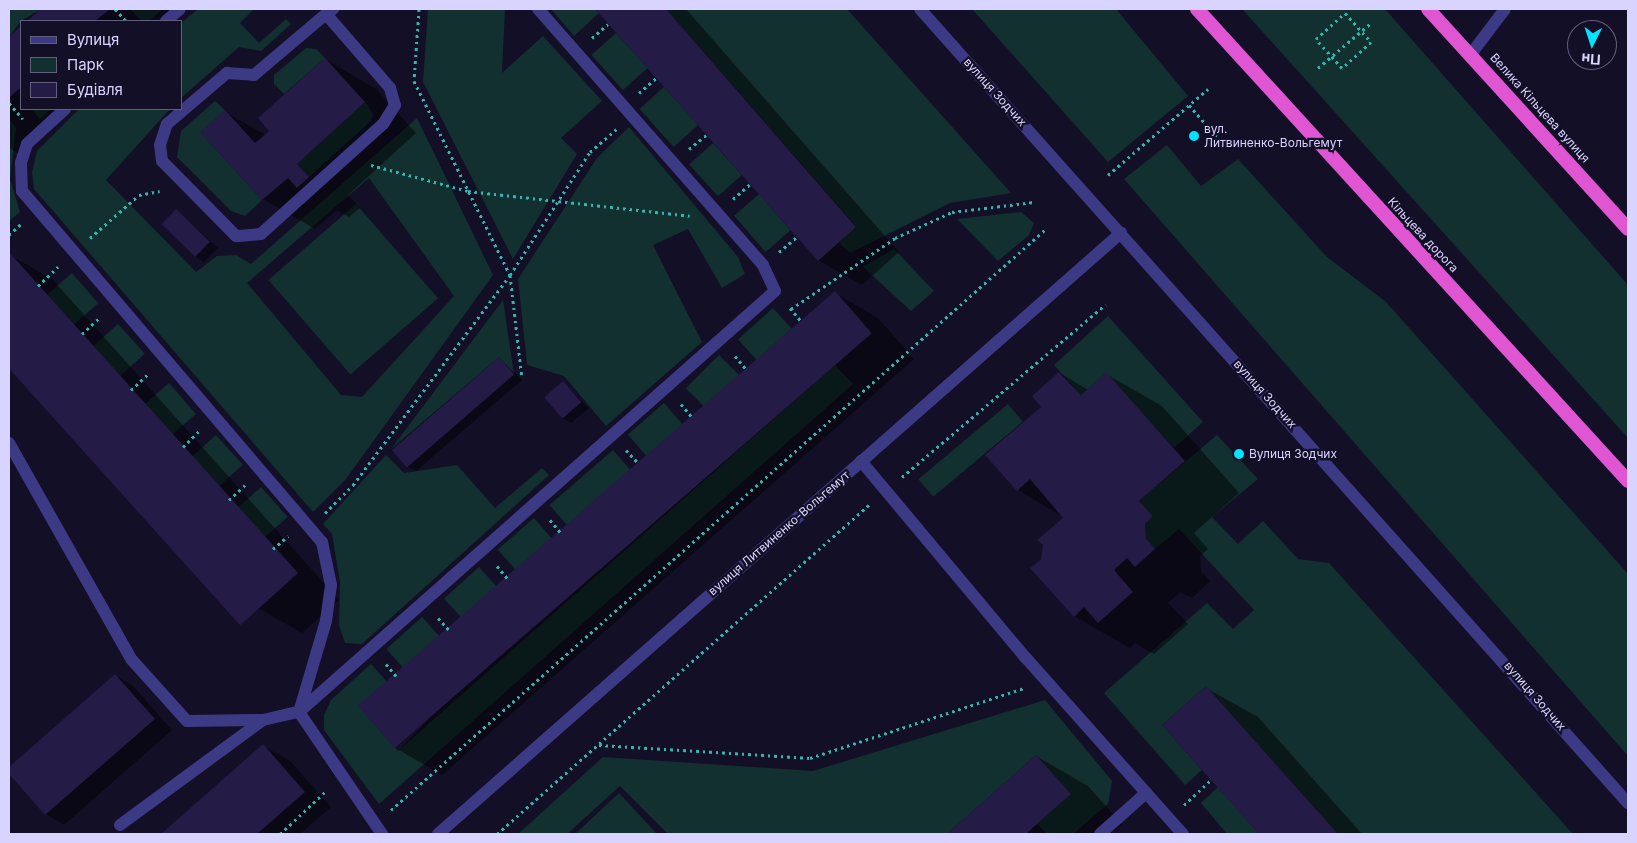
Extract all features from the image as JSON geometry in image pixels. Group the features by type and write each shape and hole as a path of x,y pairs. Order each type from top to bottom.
{"highway":[{"name":"Кільцева дорога","path":"1197,9 1628,481"},
{"name":"Велика Кільцева вулиця","path":"1428,9 1471,54 1628,229"}],"street":[{"path":"167,20 180,9"},
{"path":"9,443 132,660 187,721 263,720 299,712 775,291 764,265 538,9"},
{"name":"вулиця Зодчих","path":"920,9 1628,803"},
{"path":"1471,54 1505,9"},
{"path":"330,11 390,88 394,104 384,124 346,158 261,234 248,238 236,236 162,162 160,145 167,124 228,73 254,75 330,11"},
{"path":"65,110 27,144 21,163 22,192 71,254 312,527 322,542 331,584 326,621 299,712 341,778 379,829"},
{"name":"вулиця Литвиненко-Вольгемут","path":"438,834 1121,233"},
{"path":"861,461 1046,680 1183,834"},
{"path":"120,825 263,720"},
{"path":"1100,834 1146,794"}],"path":[{"path":"115,9 125,20"},
{"path":"419,9 414,81 510,275 522,378"},
{"path":"1345,13 1361,31 1371,42 1342,68 1316,39 1345,13"},
{"path":"1318,68 1372,22"},
{"path":"1108,175 1208,89"},
{"path":"1189,104 1225,146"},
{"path":"312,527 353,485 510,275 559,204 590,152 631,114"},
{"path":"346,158 468,191 559,204 722,219"},
{"path":"38,286 71,254 139,195 186,185"},
{"path":"791,309 895,238 952,212 1033,202"},
{"path":"379,829 1047,228"},
{"path":"82,334 115,304"},
{"path":"496,834 887,490 1106,304"},
{"path":"598,745 810,758 1046,680"},
{"path":"280,834 341,778"},
{"path":"1168,818 1211,780"}],"green space":[{"path":"9,9 41,9 20,20 9,37"},
{"path":"130,9 163,9 150,20 141,20"},
{"path":"198,9 254,9 240,23 259,43 286,19 291,24 261,51 239,47 182,97 182,22"},
{"path":"428,9 505,9 502,73 543,36 602,101 561,138 577,154 513,259 423,82"},
{"path":"551,9 595,9 599,13 574,36"},
{"path":"666,9 847,9 1011,193 950,203 850,253 839,243 856,226"},
{"path":"972,9 1116,9 1188,96 1108,162"},
{"path":"1242,9 1385,9 1628,285 1628,438"},
{"path":"616,33 647,68 623,90 591,55"},
{"path":"306,48 316,49 325,58 284,94 274,84 274,75"},
{"path":"664,87 698,125 674,147 639,109"},
{"path":"215,101 225,110 201,133 262,200 245,216 231,211 177,157 181,131"},
{"path":"365,102 373,114 371,121 309,177 297,164"},
{"path":"32,110 50,110 40,119"},
{"path":"78,110 169,110 106,180 196,272 217,256 236,255 251,264 417,118 493,275 346,479 313,512 34,189 32,172 37,151","holes":["369,178 454,296 362,397 341,395 247,283"]},
{"path":"9,119 16,128 10,179 20,212 9,221"},
{"path":"629,127 738,257 745,274 722,288 688,229 653,245 702,342 606,426 564,376 527,365 518,279 597,158"},
{"path":"713,143 742,175 718,196 689,164"},
{"path":"1167,145 1201,186 1238,159 1327,257 1386,302 1628,574 1628,756 1124,179"},
{"path":"759,194 790,230 766,252 734,216"},
{"path":"356,204 438,298 350,374 268,280"},
{"path":"1021,212 1034,223 1029,235 998,261 957,219"},
{"path":"894,249 934,291 911,311 863,267"},
{"path":"72,273 98,303 73,325 47,295"},
{"path":"503,300 514,374 499,357 391,449"},
{"path":"773,308 792,329 757,360 738,339"},
{"path":"1108,316 1203,422 1174,448 1106,373 1081,395 1054,365"},
{"path":"118,324 145,354 119,376 93,347"},
{"path":"719,355 739,375 706,408 686,388"},
{"path":"835,365 853,384 379,804 324,730 324,715 331,700 371,664 389,684 361,709 398,751"},
{"path":"169,383 196,414 171,436 144,405"},
{"path":"664,403 683,425 647,456 628,434"},
{"path":"1008,404 1023,422 933,497 918,479"},
{"path":"216,435 243,465 218,487 191,457"},
{"path":"1217,435 1258,479 1212,517 1238,544 1263,521 1298,559 1329,563 1573,834 1338,834 1206,686 1162,725 1202,770 1185,785 1104,693 1207,603 1233,629 1254,610 1179,529 1155,549 1146,538 1145,524 1153,516 1139,501"},
{"path":"613,450 631,471 568,526 550,505"},
{"path":"386,455 404,473 457,465 495,508 542,468 549,475 362,644 345,643 339,625 340,582 332,534 323,524"},
{"path":"261,487 288,517 263,539 236,509"},
{"path":"534,518 553,540 517,571 498,549"},
{"path":"479,567 498,588 463,619 444,598"},
{"path":"422,617 441,638 405,670 386,649"},
{"path":"1045,700 1112,781 1108,804 1073,834 1047,834 1037,824 1071,794 1036,755 947,834 668,834 620,786 567,834 518,834 603,757 813,771"},
{"path":"1218,787 1259,834 1227,834 1201,803"},
{"path":"619,793 657,834 575,834"}],"building":[{"path":"41,9 110,9 96,20 28,20"},
{"path":"595,9 666,9 856,227 818,261"},
{"path":"20,27 20,88 9,98 9,37"},
{"path":"325,58 365,102 297,164 309,177 297,188 288,178 262,200 200,132 225,110 255,143 269,131 258,118"},
{"path":"176,209 210,242 195,257 161,224"},
{"path":"9,252 298,573 240,625 9,369"},
{"path":"835,291 872,333 395,748 358,706"},
{"path":"499,357 514,374 407,468 392,450"},
{"path":"1059,372 1081,395 1106,372 1185,461 1139,501 1153,516 1145,524 1146,538 1155,549 1135,567 1127,558 1114,570 1133,592 1098,623 1084,607 1074,617 1030,568 1041,560 1043,545 1037,540 1063,518 1030,479 1017,491 985,455 1041,407 1032,396"},
{"path":"563,381 581,402 563,419 544,397"},
{"path":"115,674 155,719 45,815 9,774 9,767"},
{"path":"1206,686 1338,834 1259,834 1162,725"},
{"path":"263,744 305,792 257,834 161,834"},
{"path":"1036,755 1071,794 1026,834 947,834"}],"place":[{"name":"вул. Литвиненко-Вольгемут","path":"1194,136"},
{"name":"Вулиця Зодчих","path":"1239,454"}]}
